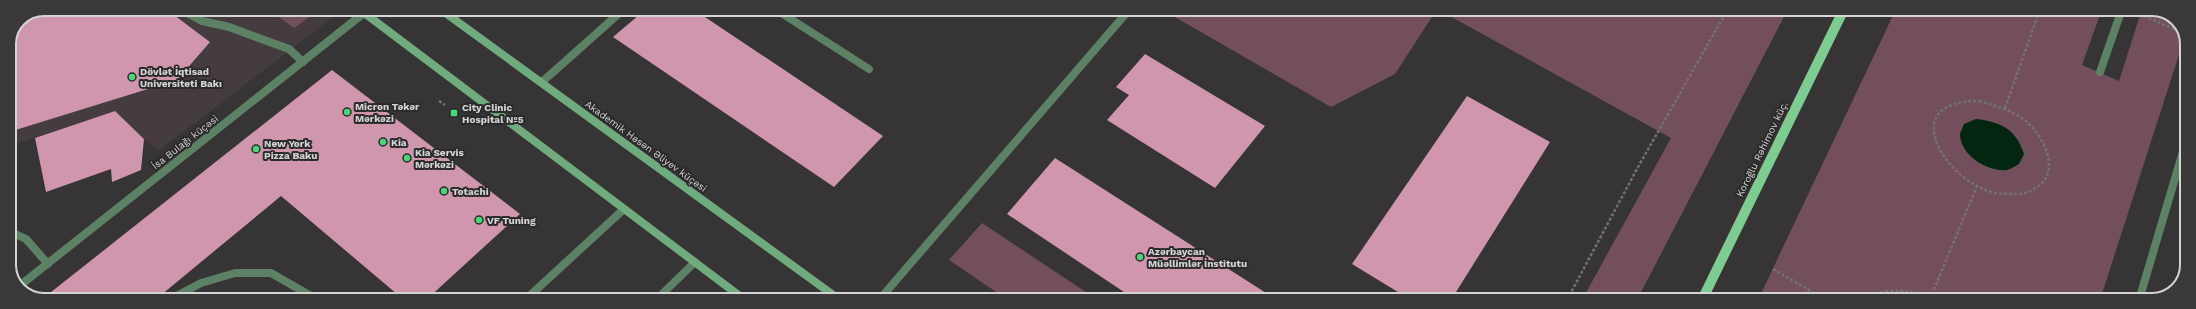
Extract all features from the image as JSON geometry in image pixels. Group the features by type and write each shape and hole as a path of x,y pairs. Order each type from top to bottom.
{"main road":[{"path":"372,16 736,293"},
{"name":"Akademik Həsən Əliyev küçəsi","path":"450,16 830,293"},
{"name":"Koroğlu Rəhimov küç.","path":"1705,293 1841,16"}],"street":[{"path":"193,16 202,21 229,27 289,49 302,62"},
{"name":"İsa Bulağı küçəsi","path":"23,283 302,62 357,16"},
{"path":"542,82 616,16"},
{"path":"786,16 869,69"},
{"path":"885,293 1124,16"},
{"path":"2100,72 2120,16"},
{"path":"2140,293 2180,161"},
{"path":"533,293 624,209"},
{"path":"16,233 21,234 37,249 48,264"},
{"path":"663,293 695,262"},
{"path":"182,293 201,283 235,274 271,273 306,293"}],"path":[{"path":"1571,293 1638,167 1724,16"},
{"path":"2005,108 2038,16"},
{"path":"2145,16 2176,30"},
{"path":"1979,101 2005,108 2028,123 2045,143 2051,164 2045,182 2029,193 2004,194 1978,186 1954,170 1938,150 1933,129 1939,112 1956,102 1979,101"},
{"path":"1933,293 1978,186"},
{"path":"1773,269 1814,293"},
{"path":"1878,293 1882,291 1905,290 1914,293"}],"shaded area":[{"name":"Dövlət İqtisad Universiteti Bakı","path":"44,16 335,16 159,150 144,139 115,111 16,144 16,44 18,33 24,24 33,18"},
{"path":"278,16 310,16 294,28"},
{"path":"1173,16 1432,16 1395,74 1331,107"},
{"path":"1450,16 1784,16 1641,293 1586,293 1671,138"},
{"path":"1893,16 2100,16 2082,65 2119,81 2140,16 2161,17 2172,24 2175,28 2179,37 2180,52 2102,293 1761,293"},
{"path":"1976,119 1993,122 2000,125 2006,128 2017,138 2024,154 2019,164 2007,170 2000,170 1984,165 1970,156 1965,150 1960,134 1964,124"},
{"path":"982,223 1087,293 998,293 949,260"}],"building":[{"path":"44,16 175,16 210,42 177,80 16,130 16,44 18,33 21,28 33,18"},
{"path":"638,16 703,16 883,136 834,187 613,37"},
{"path":"1145,54 1265,126 1215,188 1107,120 1129,95 1116,87"},
{"path":"332,70 520,214 434,293 396,293 281,196 163,293 50,293"},
{"path":"1467,96 1550,142 1455,293 1400,293 1352,264"},
{"path":"115,111 144,139 141,170 112,182 111,169 46,192 35,138"},
{"name":"Azərbaycan Müəllimlər İnstitutu","path":"1055,158 1266,293 1126,293 1007,214"}],"place":[{"name":"Dövlət İqtisad Universiteti Bakı","path":"132,77"},
{"name":"Micron Təkər Mərkəzi","path":"347,112"},
{"name":"City Clinic Hospital №5","path":"454,113"},
{"name":"Kia","path":"383,142"},
{"name":"New York Pizza Baku","path":"256,149"},
{"name":"Kia Servis Mərkəzi","path":"407,158"},
{"name":"Totachi","path":"444,191"},
{"name":"VF Tuning","path":"479,220"},
{"name":"Azərbaycan Müəllimlər İnstitutu","path":"1140,257"}]}
